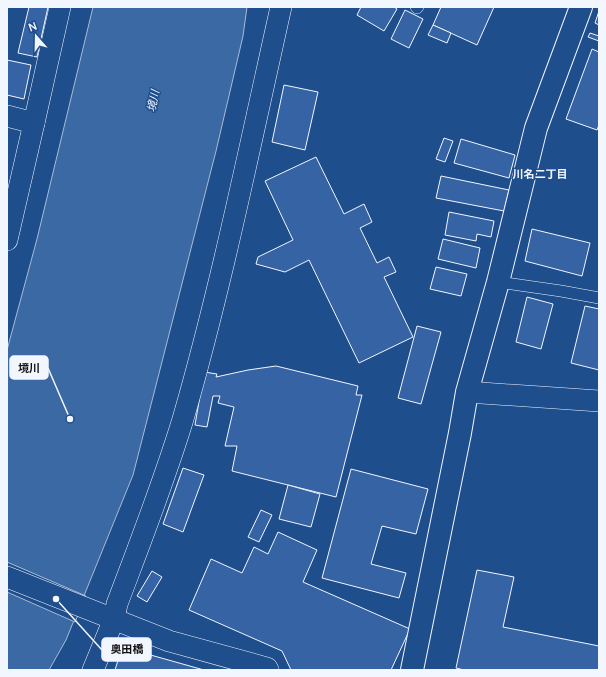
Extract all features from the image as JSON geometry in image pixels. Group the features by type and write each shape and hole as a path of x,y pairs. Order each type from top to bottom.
{"street":[{"path":"7,240 60,7"},
{"path":"93,670 114,619 117,604 151,516 182,421 201,354 230,235 281,7"},
{"path":"412,670 467,392 498,282 536,128 581,7"},
{"path":"7,116 34,123"},
{"path":"467,392 599,401"},
{"path":"7,577 168,641 267,668 268,670"}],"lane":[{"path":"498,282 599,298"}],"water":[{"path":"93,7 247,7 243,36 216,151 133,475 66,640 49,670 7,670 7,350 37,239"}],"pier":[{"path":"7,562 86,596 75,622 7,592"}],"building":[{"path":"29,7 48,7 37,57 18,53"},
{"path":"361,7 394,7 397,9 384,31 357,15"},
{"path":"441,7 494,7 477,45 433,25"},
{"path":"405,10 423,19 409,48 391,39"},
{"path":"599,11 599,25 595,23"},
{"path":"433,25 451,33 447,43 428,35"},
{"path":"590,33 599,36 599,41 588,37"},
{"path":"592,49 599,52 599,125 597,130 566,119"},
{"path":"7,60 31,65 24,99 7,95"},
{"path":"284,85 318,92 305,150 272,142"},
{"path":"444,138 453,141 445,162 436,159"},
{"path":"461,139 515,155 509,178 454,163"},
{"path":"316,157 344,214 364,204 372,222 360,228 377,263 389,257 396,272 384,277 413,337 359,363 309,260 285,272 256,264 258,257 293,240 265,181"},
{"path":"441,176 509,190 504,211 436,198"},
{"path":"449,212 494,221 491,237 477,234 476,241 445,235"},
{"path":"532,229 590,243 582,276 525,261"},
{"path":"443,239 480,248 476,268 438,259"},
{"path":"436,267 467,274 461,296 430,289"},
{"path":"527,297 553,304 541,349 516,342"},
{"path":"585,306 599,309 599,370 571,363"},
{"path":"417,326 441,332 421,404 398,398"},
{"path":"276,366 358,386 356,395 362,395 336,497 232,471 237,446 225,446 234,407 218,403 220,396 213,396 207,427 195,425 204,372 217,374 216,377"},
{"path":"183,468 204,475 183,532 163,524"},
{"path":"351,469 428,489 416,534 382,526 371,564 406,573 399,598 322,578"},
{"path":"288,485 320,494 311,527 279,519"},
{"path":"261,510 272,515 259,542 248,537"},
{"path":"278,532 317,550 303,582 410,629 391,670 291,670 282,651 189,610 211,559 242,573 254,547 268,554"},
{"path":"477,570 514,577 503,627 599,646 599,670 464,670 456,668"},
{"path":"152,571 162,577 147,602 137,596"},
{"path":"122,647 204,670 115,670"}],"place":[{"name":"境川","path":"70,419"},
{"name":"奥田橋","path":"56,599"}],"district":[{"name":"川名二丁目","path":"540,174"}]}
